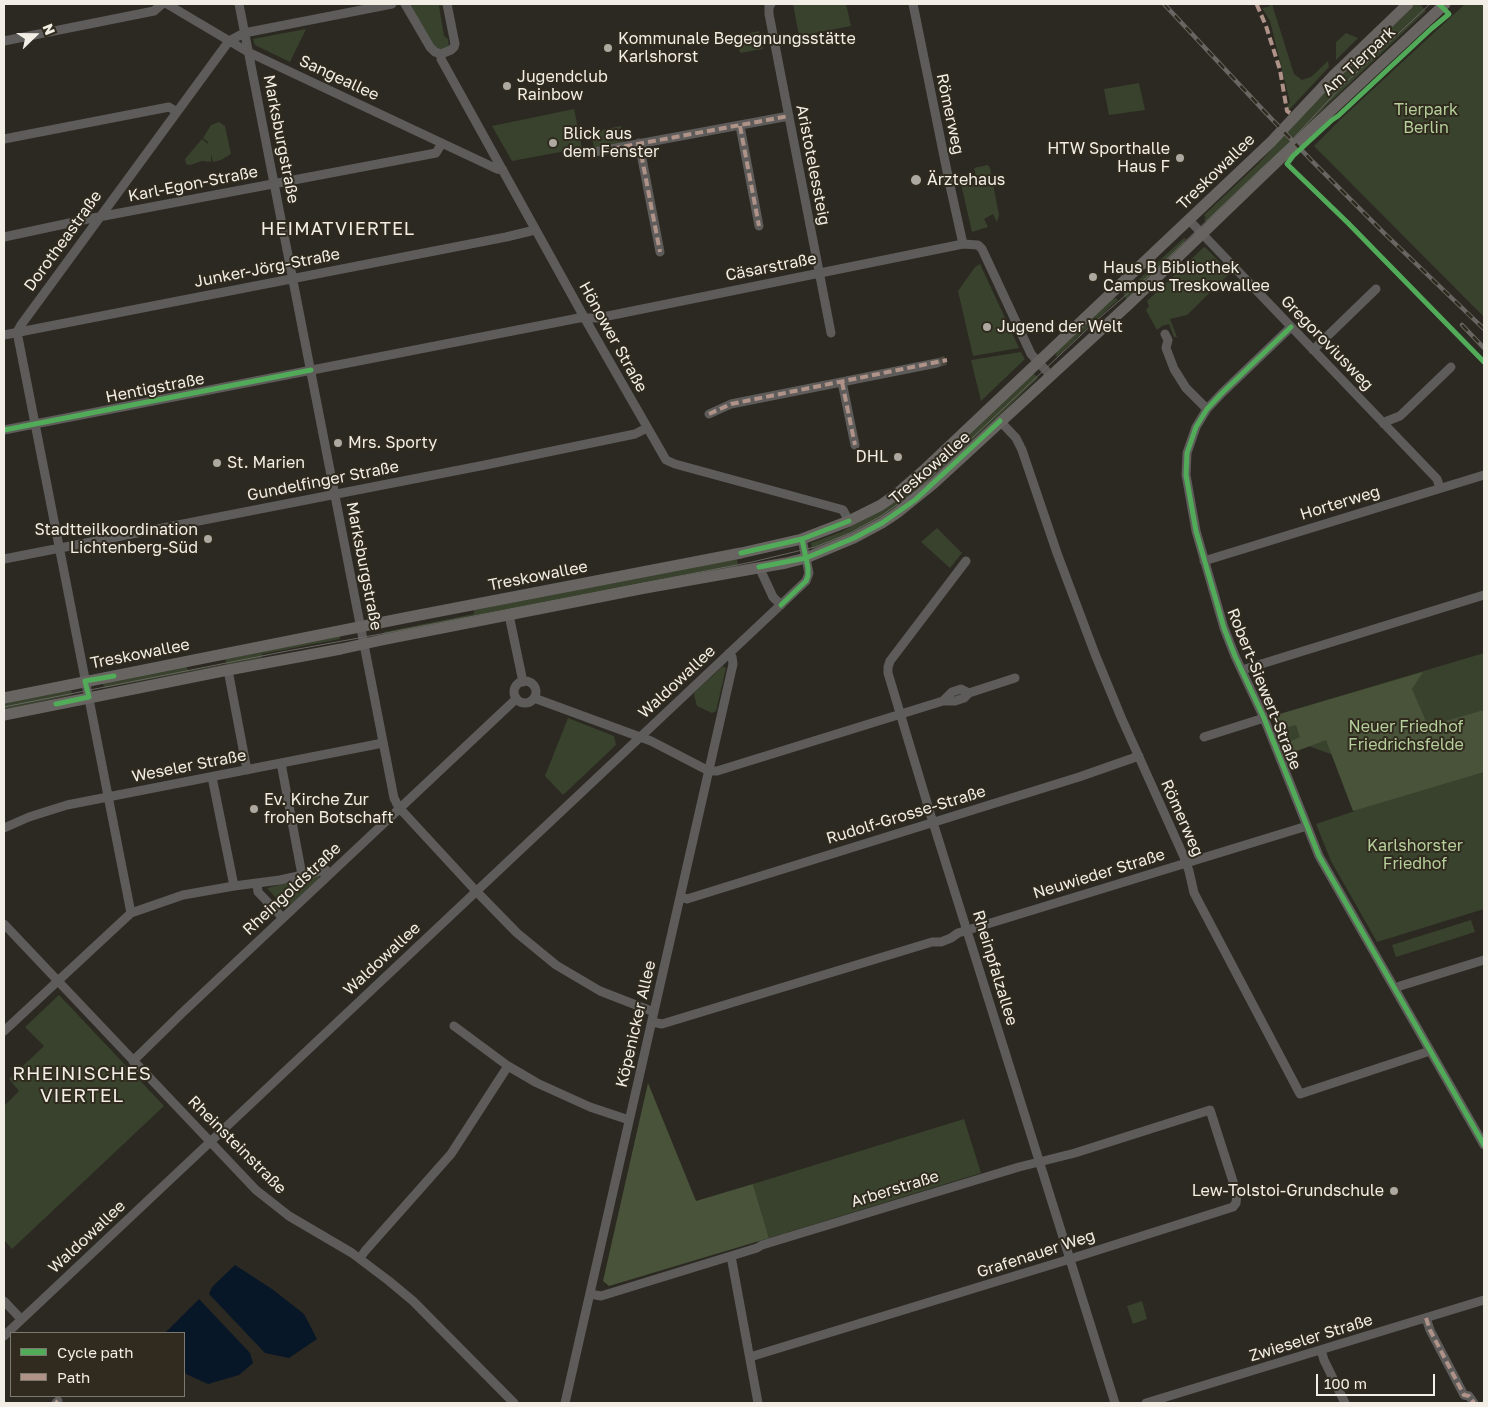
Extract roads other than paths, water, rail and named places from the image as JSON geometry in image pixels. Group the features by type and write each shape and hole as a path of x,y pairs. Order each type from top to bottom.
{"main road":[{"name":"Am Tierpark","path":"1292,122 1334,76 1408,4"},
{"name":"Am Tierpark","path":"1296,144 1442,5"},
{"name":"Treskowallee","path":"4,698 714,558 802,539 849,521 881,504 909,484 1292,122"},
{"name":"Treskowallee","path":"4,715 806,558 854,538 897,513 933,484 1128,305 1296,144"}],"street":[{"path":"4,41 154,11 162,4"},
{"name":"Sangeallee","path":"167,4 248,52 497,169 503,170"},
{"name":"Marksburgstraße","path":"239,4 394,798 400,808 517,933 556,965 600,991 654,1012"},
{"name":"Dorotheastraße","path":"17,332 229,41 244,33 392,4"},
{"path":"405,4 430,47 434,52 441,54 451,50 455,44 447,4"},
{"name":"Römerweg","path":"913,4 963,244"},
{"name":"Aristotelessteig","path":"770,5 769,14 831,333"},
{"name":"Hönower Straße","path":"441,54 441,59 584,318 664,458 668,462 843,510 849,521"},
{"path":"4,139 169,107 177,112"},
{"path":"589,153 789,116"},
{"path":"740,126 759,226"},
{"name":"Karl-Egon-Straße","path":"4,237 436,153 442,143"},
{"path":"639,143 660,252"},
{"name":"Gregoroviusweg","path":"1189,220 1437,479 1440,488"},
{"name":"Junker-Jörg-Straße","path":"4,335 506,237 535,229"},
{"path":"963,244 978,245 982,249 1028,348 1051,376"},
{"name":"Cäsarstraße","path":"584,318 598,318 963,244"},
{"path":"1313,350 1376,288"},
{"name":"Hentigstraße","path":"4,430 584,318"},
{"name":"Robert-Siewert-Straße","path":"1291,327 1207,409 1196,426 1190,443 1186,465 1192,513 1224,628 1264,718 1323,864 1430,1051 1482,1135 1484,1145"},
{"path":"17,332 85,681"},
{"path":"1165,334 1168,340 1166,348 1177,374 1186,388 1207,409"},
{"path":"709,414 731,404 937,363"},
{"path":"1384,424 1400,416 1451,367"},
{"path":"842,382 854,444"},
{"name":"Römerweg","path":"1000,421 1016,438 1022,450 1057,553 1092,645 1187,864 1194,893 1300,1094 1430,1051"},
{"name":"Gundelfinger Straße","path":"4,559 577,446 635,434 647,428"},
{"name":"Horterweg","path":"1204,561 1484,475"},
{"name":"Waldowallee","path":"4,1336 806,581 809,573 802,539"},
{"name":"Rheinpfalzallee","path":"966,561 890,662 888,673 933,822 963,932 1040,1163 1115,1403"},
{"path":"759,567 774,597 781,605"},
{"path":"1242,670 1484,595"},
{"path":"509,615 523,682"},
{"name":"Köpenicker Allee","path":"565,1403 709,772 733,662 729,653"},
{"path":"228,670 247,770"},
{"path":"534,698 651,741 709,772 943,700 952,692 961,689 969,693 1015,678"},
{"name":"Treskowallee","path":"85,681 89,697"},
{"path":"527,682 533,685 535,691 534,698 529,702 522,703 516,699 514,690 518,684 527,682"},
{"path":"89,697 131,913"},
{"name":"Rheingoldstraße","path":"133,1061 516,699"},
{"path":"1204,737 1264,718"},
{"name":"Weseler Straße","path":"4,828 67,805 383,743"},
{"name":"Rudolf-Grosse-Straße","path":"681,897 687,899 1079,777 1139,756"},
{"path":"282,763 302,875"},
{"path":"212,777 234,886"},
{"name":"Neuwieder Straße","path":"652,1022 662,1024 932,942 941,942 963,932 1307,826"},
{"path":"4,1031 131,913 183,895 257,884 326,870 330,874"},
{"path":"257,884 258,892 283,918"},
{"name":"Rheinsteinstraße","path":"4,924 256,1190 289,1216 360,1258 413,1302 514,1403"},
{"path":"1395,989 1484,960"},
{"path":"454,1026 508,1066 537,1083 590,1107 629,1120"},
{"path":"360,1258 451,1154 508,1066"},
{"name":"Arberstraße","path":"590,1294 601,1296 850,1218 1033,1163 1040,1163 1210,1110"},
{"name":"Grafenauer Weg","path":"750,1357 1233,1207 1236,1203 1237,1194 1210,1110"},
{"path":"731,1256 758,1403"},
{"name":"Zwieseler Straße","path":"1146,1403 1484,1300"},
{"path":"4,1301 21,1319"},
{"path":"1426,1318 1464,1399 1469,1396 1474,1403"},
{"path":"1321,1350 1345,1403"}],"water":[{"path":"235,1265 272,1289 304,1314 317,1339 289,1358 265,1353 209,1294 212,1287"},
{"path":"199,1299 250,1353 253,1363 239,1375 208,1384 185,1372 185,1332 166,1332"}],"tunnel":[{"path":"937,363 947,360"}],"tram line":[{"path":"4,707 752,562 815,547 850,533 881,516 916,491 1098,319 1153,272 1288,144 1340,88 1430,4"}],"railway":[{"path":"1164,4 1314,163 1484,329"},
{"path":"1462,325 1484,348"}],"place":[{"name":"Kommunale Begegnungsstätte Karlshorst","path":"608,48"},
{"name":"Jugendclub Rainbow","path":"507,86"},
{"name":"Blick aus dem Fenster","path":"553,143"},
{"name":"HTW Sporthalle Haus F","path":"1180,158"},
{"name":"Ärztehaus","path":"916,180"},
{"name":"Haus B Bibliothek Campus Treskowallee","path":"1093,277"},
{"name":"Jugend der Welt","path":"987,327"},
{"name":"Mrs. Sporty","path":"338,443"},
{"name":"DHL","path":"898,457"},
{"name":"St. Marien","path":"217,463"},
{"name":"Stadtteilkoordination Lichtenberg-Süd","path":"208,539"},
{"name":"Ev. Kirche Zur frohen Botschaft","path":"254,809"},
{"name":"Lew-Tolstoi-Grundschule","path":"1394,1191"}],"district":[{"name":"HEIMATVIERTEL","path":"338,229"},
{"name":"RHEINISCHES VIERTEL","path":"82,1085"}],"park label":[{"name":"Tierpark Berlin","path":"1426,119"},
{"name":"Neuer Friedhof Friedrichsfelde","path":"1406,736"},
{"name":"Karlshorster Friedhof","path":"1415,855"}]}
